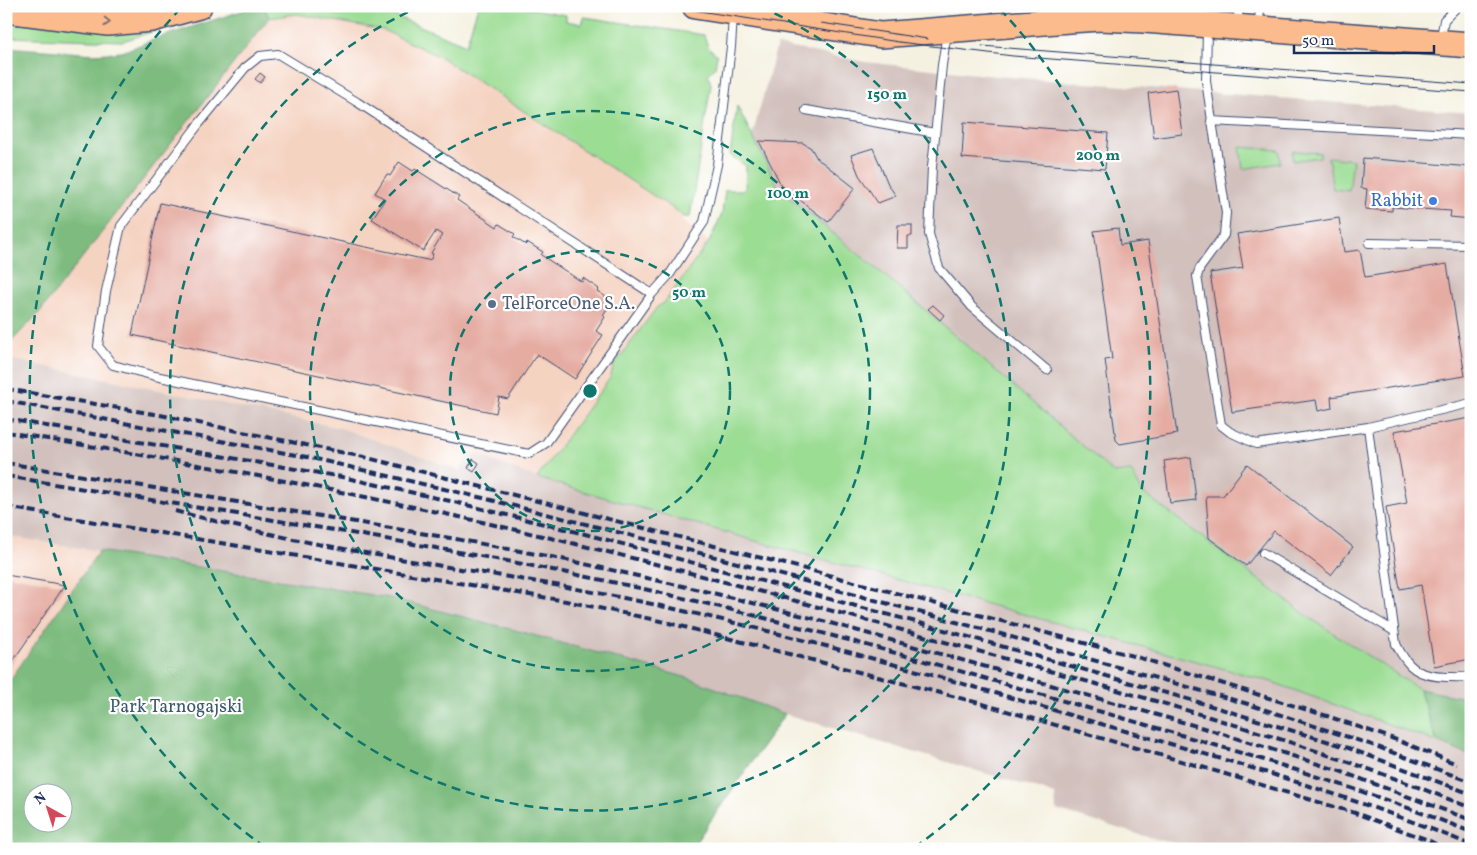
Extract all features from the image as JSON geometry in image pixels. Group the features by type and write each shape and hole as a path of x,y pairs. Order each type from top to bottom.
{"main road":[{"path":"6,10 108,23 152,19 199,6"},
{"path":"695,6 732,9 881,35 1069,16 1144,16 1207,25 1248,17 1441,43 1471,45"}],"lane":[{"path":"1441,43 1444,20 1458,6"},
{"path":"652,294 364,106 278,54 260,56 245,68 198,125 121,226 106,291 98,346 112,364 155,376 529,454 546,443 652,294 670,274 704,222 717,165 731,47 732,9"},
{"path":"1207,25 1206,81 1226,213 1224,235 1200,268 1197,276 1221,425 1230,432 1256,444 1368,427 1471,403"},
{"path":"949,29 944,46 935,133 929,234 939,268 972,307 1047,370"},
{"path":"806,110 935,133"},
{"path":"1211,121 1471,135"},
{"path":"1368,243 1471,245"},
{"path":"1368,427 1396,644 1404,660 1416,671 1432,676 1471,676"},
{"path":"1263,553 1394,632"}],"shaded area":[{"path":"297,14 383,30 442,58 677,211 683,217 682,221 709,242 664,303 657,307 614,365 610,378 537,478 470,452 459,470 341,428 6,358 6,347 39,313 269,18"},
{"path":"777,45 865,62 996,76 1471,113 1471,699 1419,689 1307,616 1142,492 1131,471 1114,473 894,283 780,190 752,137"},
{"path":"6,358 341,428 459,470 470,452 537,478 759,542 1272,682 1471,756 1471,849 1205,849 1158,840 1056,810 1055,794 785,714 688,678 522,632 390,598 6,536"},
{"path":"6,536 99,551 6,686"}],"green space":[{"path":"59,6 164,6 103,12"},
{"path":"257,6 264,6 269,18 39,313 6,347 6,47 94,54 122,52 158,38"},
{"path":"264,6 371,6 466,45 478,6 515,6 566,15 566,21 582,24 584,17 704,35 708,47 717,55 715,67 708,75 711,84 690,217 683,217 677,211 442,58 383,30 297,14 269,18"},
{"path":"6,19 164,28 123,41 6,37"},
{"path":"737,106 780,190 894,283 1114,473 1131,471 1142,492 1307,616 1419,689 1437,742 1272,682 759,542 537,478 610,378 614,365 657,307 664,303 709,242 722,214 725,190 745,190 746,166 730,155"},
{"path":"1240,147 1279,150 1280,163 1243,169"},
{"path":"1292,152 1320,153 1320,157 1293,161"},
{"path":"1328,157 1353,160 1349,191 1333,189"},
{"name":"Park Tarnogajski","path":"99,551 390,598 688,678 785,714 691,849 6,849 6,686"},
{"path":"1419,689 1471,699 1471,756 1437,742"}],"building":[{"path":"260,73 265,77 260,83 255,79"},
{"path":"1176,89 1182,134 1154,138 1148,93"},
{"path":"964,122 1108,133 1105,169 962,158"},
{"path":"759,141 803,143 811,148 818,160 855,188 828,222 781,185"},
{"path":"873,148 888,184 896,196 878,203 859,175 851,155"},
{"path":"1363,158 1471,167 1471,219 1450,217 1451,211 1392,207 1392,211 1365,209 1367,189 1361,188"},
{"path":"399,162 413,171 415,169 459,197 457,200 497,227 499,224 515,234 513,237 526,245 527,242 543,252 541,255 582,282 583,278 612,301 596,331 603,335 575,379 537,354 508,399 499,397 496,413 132,335 160,203 427,260 431,259 433,254 431,253 442,235 436,231 423,251 372,219 385,199 375,193 387,174 390,176"},
{"path":"1339,218 1344,252 1360,250 1365,277 1447,264 1465,376 1331,397 1332,408 1318,411 1316,400 1232,412 1210,273 1243,268 1237,234"},
{"path":"898,225 912,225 912,236 908,236 908,248 897,248"},
{"path":"1118,228 1120,245 1148,241 1177,434 1120,444 1116,440 1105,360 1112,359 1094,231"},
{"path":"933,305 944,315 940,320 928,309"},
{"path":"1471,418 1471,624 1469,624 1471,659 1434,666 1421,585 1400,589 1386,507 1407,503 1394,431"},
{"path":"1191,457 1196,500 1170,503 1164,461"},
{"path":"473,459 479,463 474,472 468,468"},
{"path":"1247,464 1353,547 1331,575 1274,531 1246,566 1209,538 1206,496 1223,496"},
{"path":"6,575 65,585 6,671"}],"tram line":[{"path":"667,6 899,42 1013,56 1471,92"},
{"path":"821,23 928,39"},
{"path":"982,46 1471,84"}],"railway":[{"path":"6,389 160,415 364,457 809,570 1137,657 1327,716 1394,739 1457,764"},
{"path":"6,401 307,457 487,499 704,554 1008,636 1248,704 1378,747 1471,782"},
{"path":"6,419 342,477 585,534 916,622 1198,702 1343,746 1471,794"},
{"path":"6,432 343,492 518,530 644,561 1086,681 1216,719 1408,783 1471,808"},
{"path":"6,463 456,539 567,560 713,593 823,621 1207,729 1337,770 1471,820"},
{"path":"6,476 461,552 612,582 730,609 906,656 1228,749 1375,796 1471,832"},
{"path":"6,507 566,601 665,622 979,703 1202,767 1355,813 1428,840 1445,849"},
{"path":"175,511 318,544 638,601 807,641 975,687 1329,792 1471,845"}],"place":[{"name":"Rabbit","path":"1433,201"},
{"name":"TelForceOne S.A.","path":"492,304"}]}
